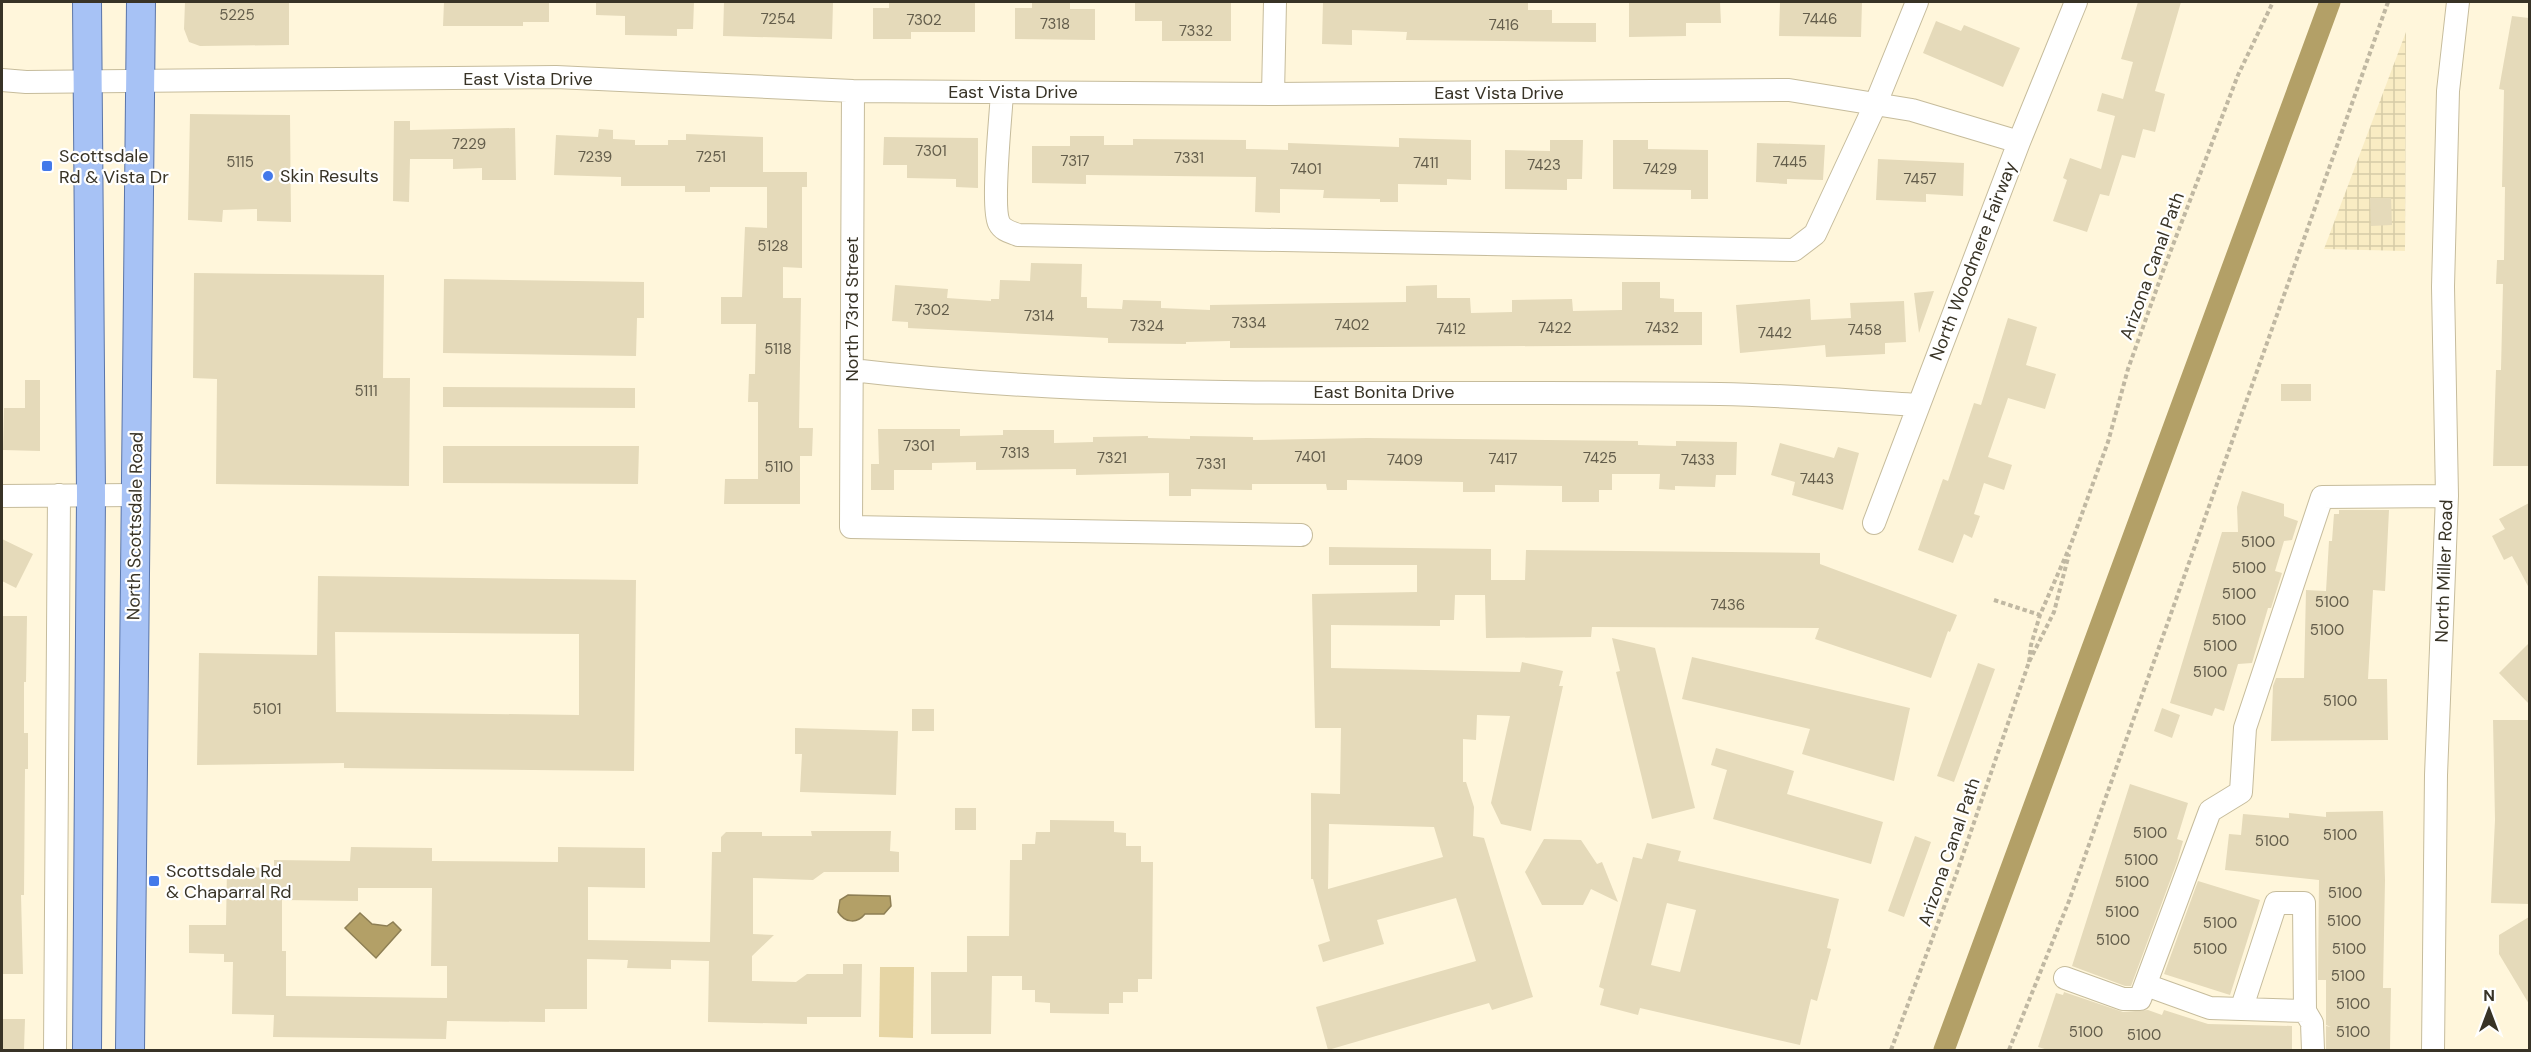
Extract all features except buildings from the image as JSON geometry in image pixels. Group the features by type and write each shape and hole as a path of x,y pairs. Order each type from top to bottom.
{"main road":[{"path":"87,2 91,495 87,1050"},
{"name":"North Scottsdale Road","path":"130,1050 141,2"}],"street":[{"path":"1273,94 1275,2"},
{"path":"1002,92 998,222 1004,230 1018,235 1794,250 1815,234 1876,103 1917,2"},
{"name":"North Woodmere Fairway","path":"1874,523 2019,142 2076,2"},
{"name":"North Miller Road","path":"2433,1050 2436,775 2447,496 2443,287 2448,91 2458,2"},
{"name":"East Vista Drive","path":"2,80 556,77 853,91 1273,94 1789,90 1912,110 2019,142"},
{"name":"North 73rd Street","path":"853,91 850,527 1301,535"},
{"name":"East Bonita Drive","path":"852,370 937,380 1136,391 1723,394 1918,405"},
{"path":"55,1050 58,495"},
{"path":"2,496 135,495"},
{"path":"2065,978 2123,999 2140,999 2210,811 2241,792 2245,728 2322,497 2447,496"},
{"path":"2242,1007 2276,903 2304,903 2305,1011 2312,1023 2313,1050"},
{"path":"2146,985 2211,1008 2242,1007 2256,1010 2305,1011"}],"path":[{"name":"Arizona Canal Path","path":"2029,662 2031,645 2040,615 2071,544 2108,442 2128,369 2163,271 2238,75 2273,2"},
{"path":"2009,1050 2069,901 2388,2"},
{"name":"Arizona Canal Path","path":"1891,1050 1957,872 2029,662 2054,612 2071,544"},
{"path":"1994,600 2040,615"}],"shaded area":[{"path":"2406,32 2405,251 2324,249"},
{"path":"848,895 890,896 891,906 884,914 865,914 851,921 838,912 840,900"},
{"path":"360,913 372,924 387,926 393,922 401,930 376,958 345,928"},
{"path":"880,967 914,967 913,1038 879,1037"}],"waterway":[{"path":"1944,1050 2330,2"}],"place":[{"name":"Scottsdale Rd & Vista Dr","path":"47,166"},
{"name":"Skin Results","path":"268,176"},
{"name":"Scottsdale Rd & Chaparral Rd","path":"154,881"}]}
